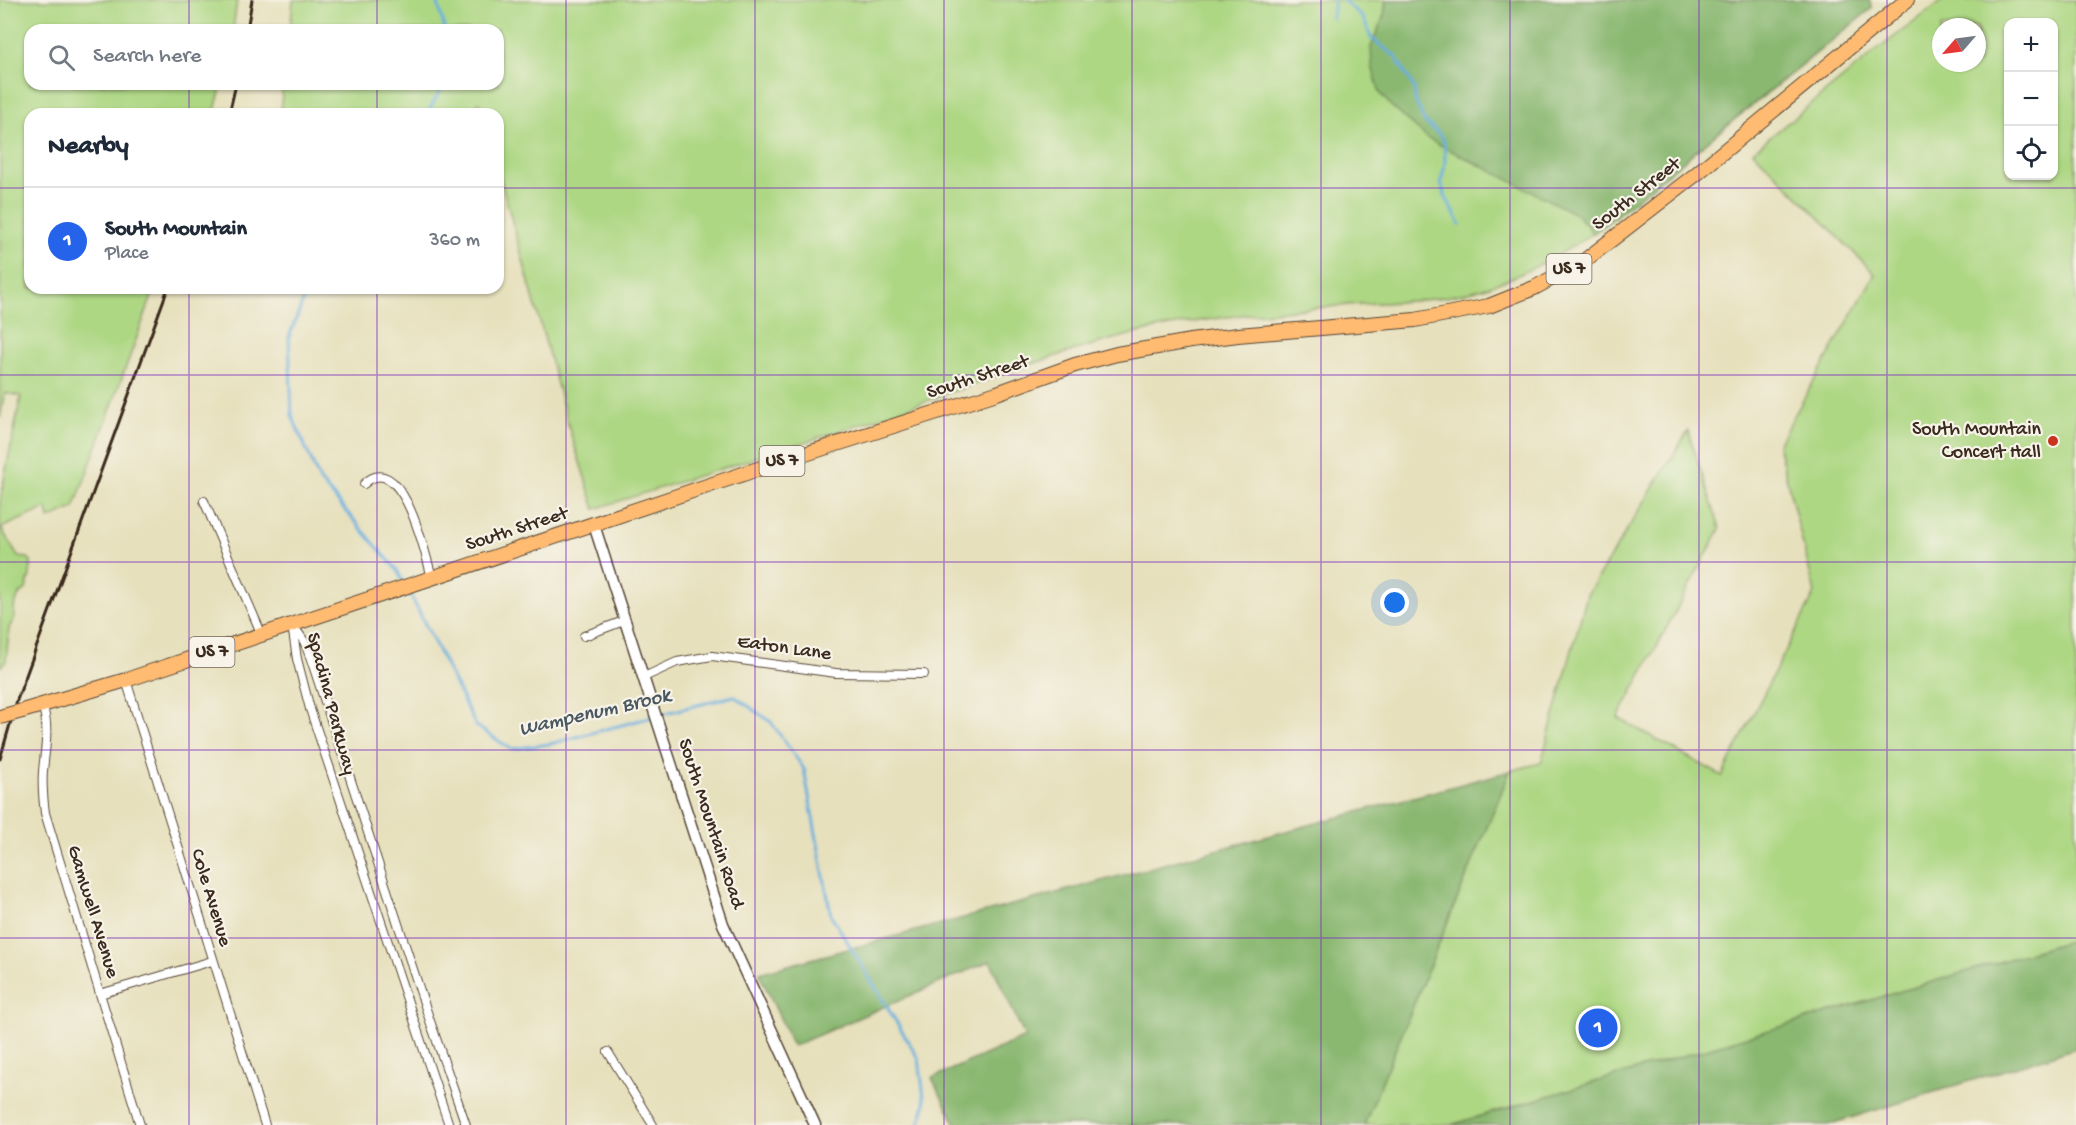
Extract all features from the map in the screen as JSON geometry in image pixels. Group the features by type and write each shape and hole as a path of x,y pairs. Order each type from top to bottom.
{"highway":[{"name":"South Street","path":"0,717 126,680 755,470 997,393 1075,365 1117,354 1238,335 1415,320 1489,306 1542,284 1584,261 1695,175 1907,0"}],"street":[{"path":"364,484 375,476 384,477 392,481 401,491 411,512 432,578"},
{"path":"204,501 262,635"},
{"name":"South Mountain Road","path":"594,525 723,924 815,1125"},
{"path":"584,636 626,620"},
{"name":"Spadina Parkway","path":"292,624 309,653 466,1125"},
{"name":"Spadina Parkway","path":"292,624 297,659 338,793 449,1125"},
{"name":"Eaton Lane","path":"644,677 677,662 712,656 836,673 924,674"},
{"name":"Cole Avenue","path":"126,680 265,1125"},
{"name":"Gamwell Avenue","path":"42,705 46,715 42,793 45,813 140,1125"},
{"path":"338,793 353,789"},
{"path":"382,927 398,924"},
{"path":"100,994 212,961"},
{"path":"608,1052 653,1125"}],"green space":[{"path":"0,0 237,0 234,24 24,24 24,90 220,90 216,108 24,108 24,294 153,294 74,508 49,519 47,508 1,528 18,557 28,558 31,561 26,589 19,595 14,607 14,619 9,628 6,661 0,667 0,500 21,396 5,393 0,418"},
{"path":"293,0 1869,0 1872,8 1601,228 1556,256 1507,280 1473,291 1442,297 1240,315 1133,334 1034,363 905,409 595,509 570,431 504,192 504,108 481,108 479,102 471,108 281,108 282,90 504,90 504,24 291,24"},
{"path":"1386,0 1869,0 1872,8 1593,234 1576,214 1428,139 1391,106 1380,93 1372,66 1371,47 1384,15"},
{"name":"South Mountain Concert Hall","path":"1943,0 2076,0 2076,939 1451,1125 1364,1125 1510,771 1541,763 1587,595 1688,431 1720,529 1618,718 1722,776 1815,593 1778,444 1875,274 1753,151"},
{"path":"1510,771 1364,1125 956,1125 932,1078 1025,1037 990,961 793,1046 759,973"},
{"path":"2076,939 2076,1048 1828,1125 1451,1125"}],"waterway":[{"name":"Wampenum Brook","path":"437,0 443,24"},
{"path":"1332,18 1334,0"},
{"path":"1343,0 1364,20 1371,38 1395,56 1414,87 1415,100 1424,121 1444,141 1445,163 1441,183 1445,196 1460,224"},
{"name":"Wampenum Brook","path":"430,108 441,90"},
{"name":"Wampenum Brook","path":"306,294 289,337 292,416 320,481 397,570 403,582"},
{"name":"Wampenum Brook","path":"408,590 476,726 511,749 550,744 652,717"},
{"name":"Wampenum Brook","path":"658,715 734,696 771,722 804,769 831,915 919,1059 925,1105 919,1125"}],"railway":[{"path":"248,24 252,0"},
{"path":"230,108 235,90"},
{"path":"0,759 17,700 166,294"}],"place":[{"name":"South Mountain Concert Hall","path":"2053,441"},
{"name":"South Mountain","path":"1598,1028"}]}
